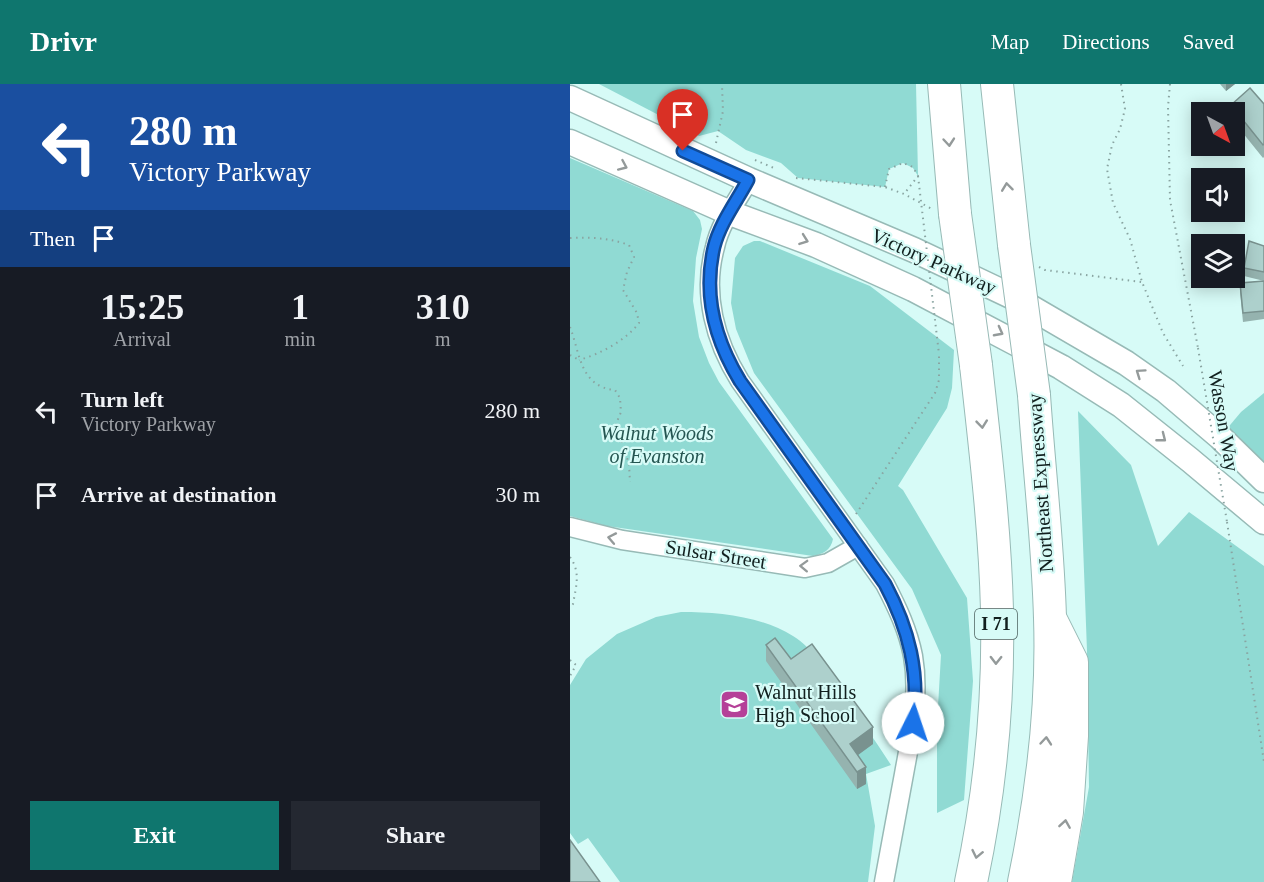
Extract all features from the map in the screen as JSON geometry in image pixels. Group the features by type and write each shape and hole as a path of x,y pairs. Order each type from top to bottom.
{"highway":[{"name":"I 71","path":"944,84 945,212 976,365 988,476 996,610 996,674 987,788 971,882"},
{"name":"Northeast Expressway","path":"997,84 1025,255 1050,618 1046,744 1024,882"},
{"path":"1050,618 1072,662 1072,736 1067,812 1055,882"}],"street":[{"name":"Victory Parkway","path":"570,98 748,180 914,250 1032,307 1126,363 1166,391 1220,437 1264,480"},
{"name":"Victory Parkway","path":"570,142 730,213 816,245 902,284 1062,367 1121,405 1264,522"},
{"path":"748,180 715,246 710,272 712,313 719,339 729,364 740,381 885,584 909,641 916,684 913,723 884,882"},
{"name":"Sulsar Street","path":"570,527 622,540 805,568 828,562 858,546"}],"path":[{"path":"1121,84 1125,109 1120,129 1112,145 1107,168 1113,203 1130,239 1142,282 1163,333 1183,366"},
{"name":"Wasson Way","path":"1170,84 1168,107 1170,200 1198,348 1264,762"},
{"path":"715,143 723,111 722,85"},
{"path":"746,156 777,170"},
{"path":"856,514 935,393 939,380 939,354 918,176 913,168 903,163 889,169 885,187"},
{"path":"787,174 798,178 885,187 945,212"},
{"path":"904,194 918,176"},
{"path":"570,238 593,237 616,240 629,245 634,257 627,272 623,290 637,313 639,323 630,334 598,354 579,360"},
{"path":"1025,255 1045,270 1142,282"},
{"path":"570,327 579,349 579,360"},
{"path":"570,355 579,360 590,378 604,389 615,390 620,398 621,412 616,424 629,464 630,482"},
{"path":"570,557 577,567 578,575 573,604 570,608"},
{"path":"570,660 576,665 570,676"}],"green space":[{"path":"599,84 916,84 918,176 913,168 903,163 889,169 885,187 798,178 781,163 746,150 718,131 699,136"},
{"name":"Walnut Woods of Evanston","path":"570,158 693,211 700,220 702,229 696,258 693,301 699,337 719,382 833,539 826,551 813,556 607,526 570,516"},
{"path":"760,241 870,286 954,350 952,388 947,408 898,486 903,490 967,598 973,681 964,800 937,813 937,724 941,655 912,589 754,373 736,329 731,303 735,258 743,246"},
{"path":"1264,393 1264,480 1220,437 1241,412"},
{"path":"1078,411 1131,465 1158,546 1189,512 1264,566 1264,882 1072,882 1089,787 1087,651"},
{"name":"Walnut Hills High School","path":"681,612 739,616 781,629 801,641 820,662 866,728 891,765 866,774 875,826 868,882 620,882 588,838 578,844 570,833 570,685 586,659 617,634 656,617"}],"building":[{"path":"1250,88 1264,104 1263,145 1245,122 1245,102 1234,102"},
{"path":"1249,241 1264,246 1264,272 1245,268"},
{"path":"1264,281 1264,311 1243,313 1240,288 1245,288 1245,283"},
{"path":"775,638 791,659 812,644 873,727 850,744 866,767 857,772 766,645"},
{"path":"570,840 600,882 570,882"}],"place":[{"name":"Walnut Hills High School","path":"734,704"}],"route":[{"path":"683,151 748,180 721,230 710,272 712,313 719,339 729,364 740,381 885,584 907,632 913,658 916,684 913,723"}]}
